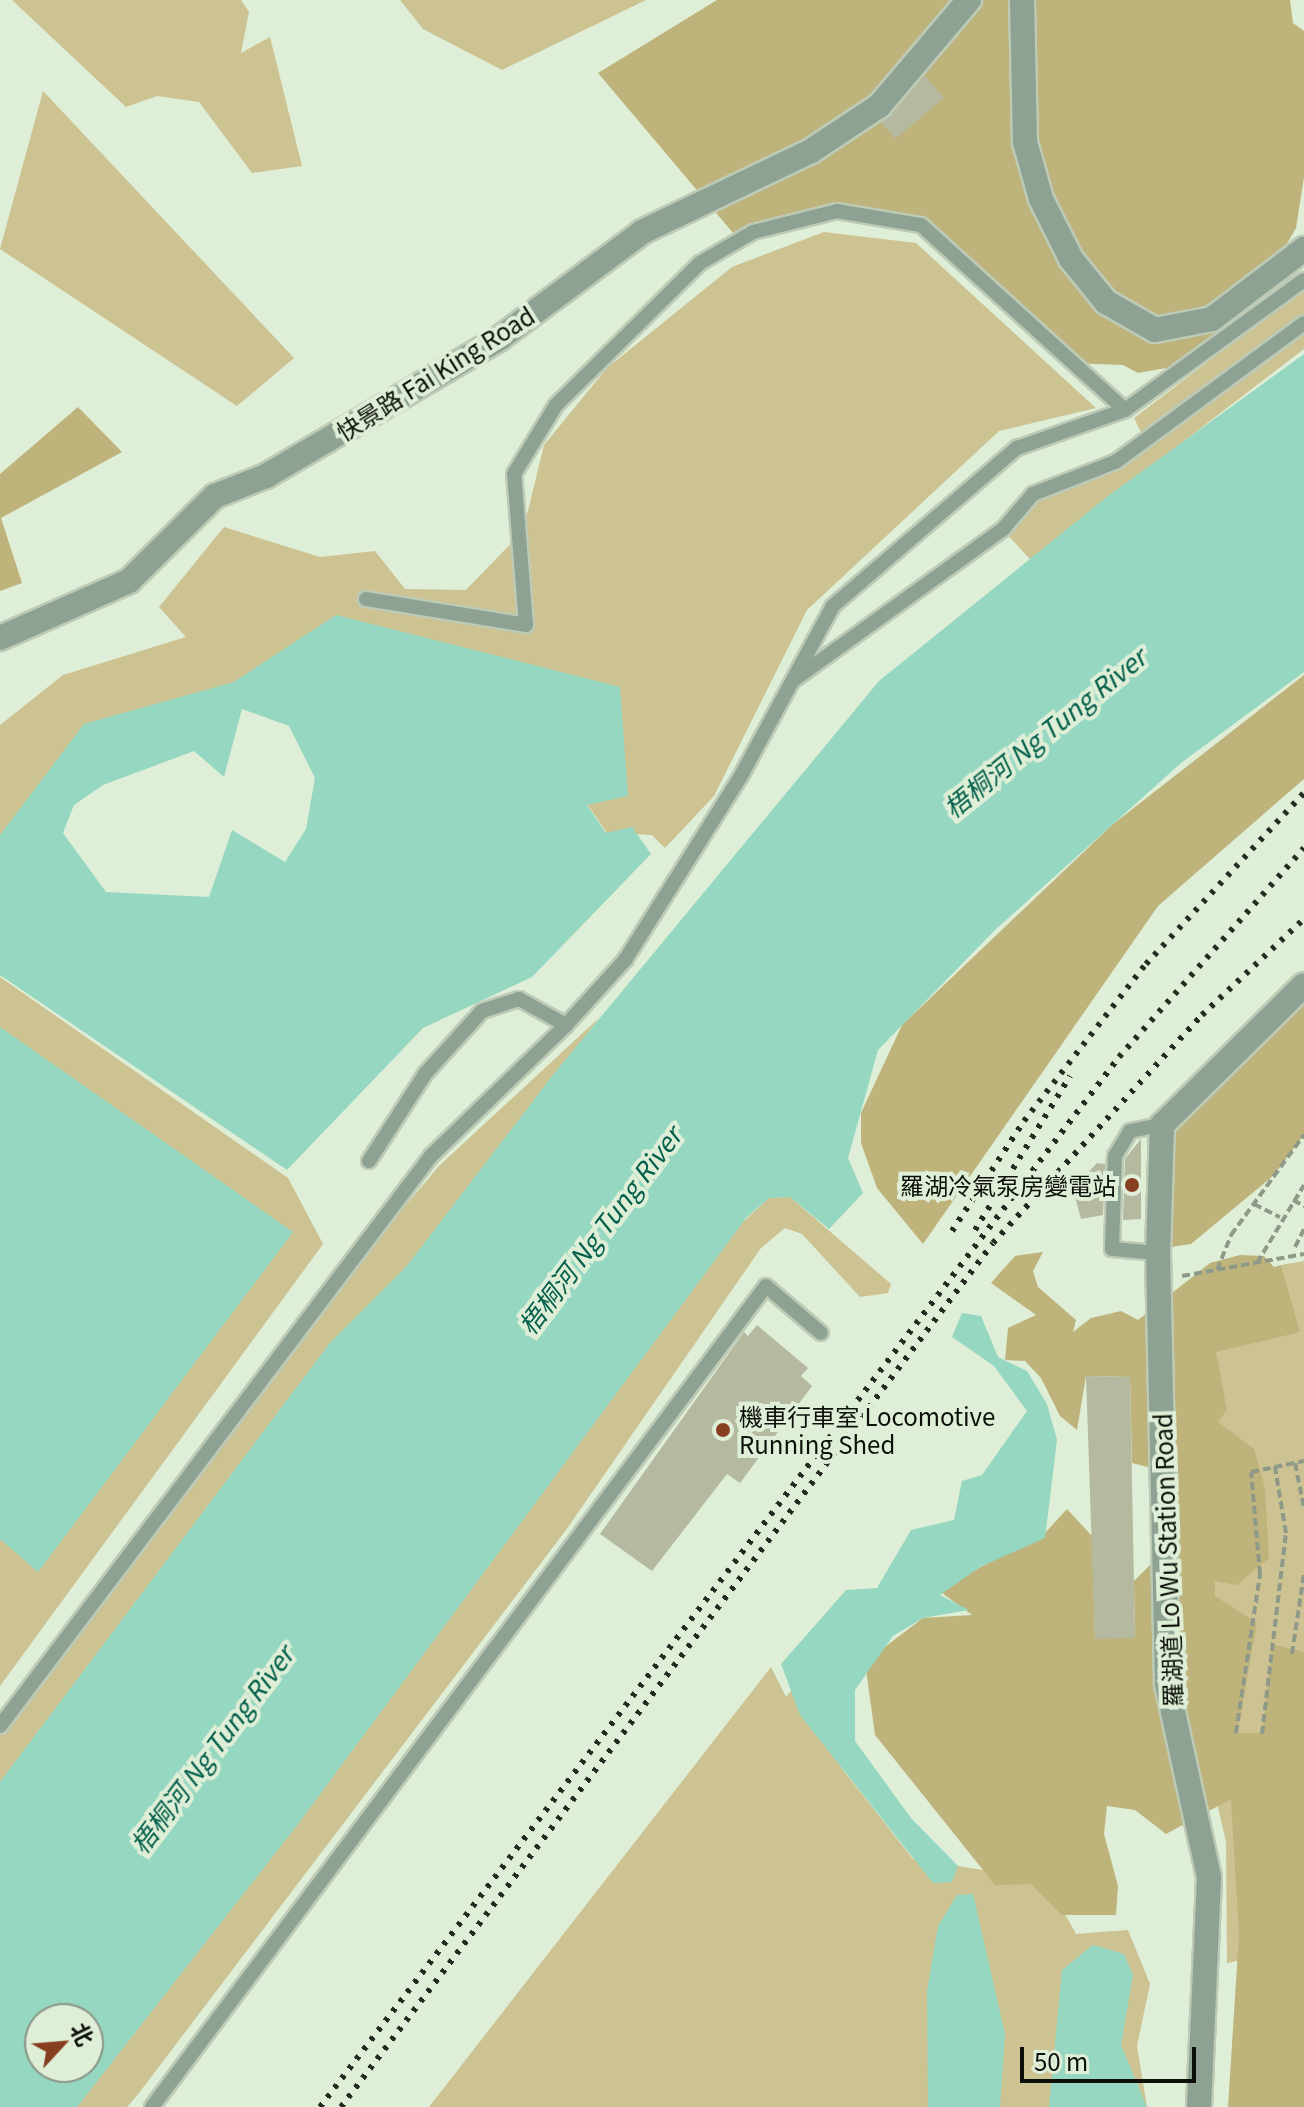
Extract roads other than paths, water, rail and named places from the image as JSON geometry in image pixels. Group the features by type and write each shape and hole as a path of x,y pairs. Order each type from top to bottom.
{"street":[{"name":"快景路 Fai King Road","path":"0,638 129,581 215,496 266,476 500,338 642,232 811,151 879,106 969,0"},
{"path":"1022,0 1025,142 1041,199 1071,259 1106,302 1155,330 1212,319 1304,249"},
{"path":"1162,1125 1304,985"},
{"name":"羅湖道 Lo Wu Station Road","path":"1162,1125 1158,1253 1167,1684 1209,1877 1199,2107"}],"lane":[{"path":"366,599 526,625 514,474 556,405 700,263 753,232 837,211 921,225 1125,410"},
{"path":"0,1726 431,1156 566,1025 625,960 792,682 833,606 1017,448 1125,410 1304,280"},
{"path":"792,682 1004,528 1033,494 1117,461 1304,323"},
{"path":"369,1161 425,1074 482,1011 519,999 566,1025"},
{"path":"1158,1253 1112,1249 1115,1156 1130,1131 1162,1125"},
{"path":"152,2107 766,1286 821,1333"}],"water":[{"name":"梧桐河 Ng Tung River","path":"1304,354 1304,672 1181,763 995,930 878,1050 848,1158 863,1193 829,1229 790,1197 769,1198 746,1218 298,1824 104,2072 104,2003 24,2003 24,2083 96,2083 77,2107 0,2107 0,1782 330,1343 406,1267 556,1071 879,681 1108,496"},
{"path":"336,615 620,687 628,796 587,805 606,833 632,827 651,854 532,977 423,1028 287,1170 0,975 0,835 84,724 234,682","holes":["242,709 289,726 315,778 306,829 285,862 232,830 209,897 106,892 63,833 74,805 103,785 194,751 224,777"]},
{"path":"0,1027 293,1232 38,1572 0,1539"},
{"path":"962,1313 981,1316 998,1357 1027,1371 1047,1404 1057,1440 1045,1538 980,1567 940,1595 969,1610 923,1618 893,1636 855,1690 855,1741 911,1818 958,1866 952,1882 933,1883 800,1715 781,1664 846,1590 877,1588 911,1530 954,1520 962,1481 982,1475 1027,1411 994,1366 952,1337"},
{"path":"973,1894 1005,2034 1000,2107 928,2107 927,1991 938,1926 957,1895"},
{"path":"1093,1945 1124,1954 1133,1975 1121,2045 1147,2107 1049,2107 1062,1970"}],"railway":[{"path":"952,1231 1024,1121 1146,964 1304,793"},
{"path":"320,2107 1119,1057 1304,848"},
{"path":"341,2107 993,1243 1202,1015 1304,919"},
{"path":"975,1230 1070,1076"}],"place":[{"name":"羅湖冷氣泵房變電站","path":"1132,1185"},
{"name":"機車行車室 Locomotive Running Shed","path":"723,1430"}]}
